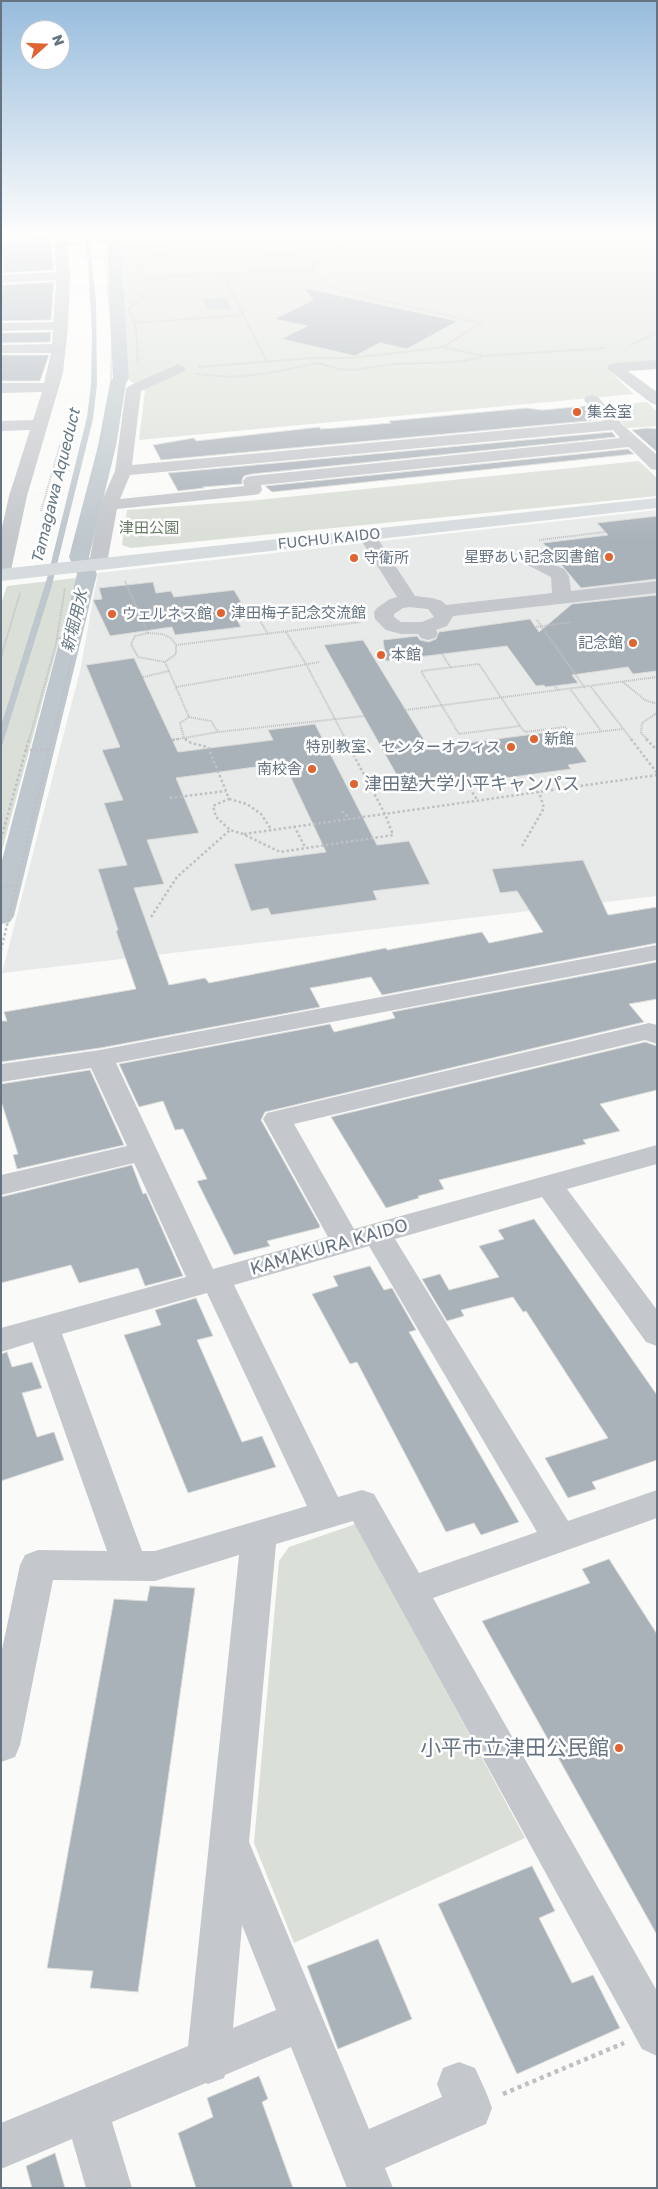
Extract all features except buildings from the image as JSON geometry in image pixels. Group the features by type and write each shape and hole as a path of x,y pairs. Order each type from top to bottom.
{"main road":[{"name":"FUCHU KAIDO","path":"1,575 69,566 95,568 657,503"}],"street":[{"path":"1,575 10,496 39,425 51,387 60,338"},
{"path":"1,349 59,348"},
{"path":"655,397 614,368 657,364"},
{"path":"95,568 109,505 123,471 134,389 175,370"},
{"path":"1,388 51,387"},
{"path":"592,400 615,425 644,448 657,465"},
{"path":"1,426 39,425"},
{"path":"123,471 615,425"},
{"path":"109,505 254,490 252,481 644,448"},
{"path":"370,540 409,601"},
{"path":"530,559 551,569 560,576 562,597"},
{"path":"442,611 657,586"},
{"path":"409,601 435,605 442,611 444,617 427,631 393,626 385,619 384,612 389,607 409,601"},
{"path":"1,1073 100,1058 657,952"},
{"path":"346,1242 277,1119 649,1031 657,1036"},
{"path":"100,1058 143,1152 328,1513"},
{"path":"1,1185 143,1152"},
{"name":"KAMAKURA KAIDO","path":"1,1340 657,1154"},
{"path":"548,1184 657,1334"},
{"path":"376,1233 560,1539"},
{"path":"44,1328 130,1566"},
{"path":"1,1745 38,1565 155,1566 362,1504 656,2031"},
{"path":"410,1591 657,1504"},
{"path":"208,2062 259,1534"},
{"path":"230,1843 364,2172 465,2096"},
{"path":"1,2146 208,2062 302,2021"},
{"path":"86,2112 109,2188"}],"path":[{"path":"111,390 112,338"},
{"path":"134,389 138,369 135,338"},
{"path":"255,338 267,362"},
{"path":"444,347 457,338"},
{"path":"622,346 648,338"},
{"path":"175,370 314,358 353,358 444,347 483,356 607,348"},
{"path":"314,358 318,362 338,369 354,370 392,364 474,360 483,356"},
{"path":"175,370 229,377 263,374 318,362"},
{"path":"89,490 106,417"},
{"path":"1,839 57,638 69,566 77,535"},
{"path":"1,950 95,568"},
{"path":"122,574 148,633"},
{"path":"1,657 20,594 19,586"},
{"path":"523,602 585,688"},
{"path":"236,617 256,614 268,634"},
{"path":"176,645 385,619"},
{"path":"536,627 571,622"},
{"path":"272,829 261,814 247,804 229,799 213,806 216,817 230,830 243,834 280,852 393,835 385,814 306,664 286,632"},
{"path":"148,633 162,634 171,638 176,645 176,654 166,662 138,657 130,644 135,636 148,633"},
{"path":"57,638 78,638"},
{"path":"442,654 451,668"},
{"path":"166,662 168,671 189,717"},
{"path":"176,686 320,662"},
{"path":"520,726 460,734 420,671 479,664 504,698 525,732 565,727 572,736 623,729"},
{"path":"142,677 168,671"},
{"path":"406,710 571,690 657,677"},
{"path":"623,682 645,700 657,704"},
{"path":"555,686 558,691"},
{"path":"243,834 657,774 591,687"},
{"path":"571,690 601,731"},
{"path":"657,713 642,723 641,733 657,750"},
{"path":"172,740 218,732 335,721 364,716"},
{"path":"218,732 211,721 189,717 180,724 184,738 192,743 208,747 229,799"},
{"path":"25,750 50,750"},
{"path":"464,780 478,801"},
{"path":"170,798 226,791"},
{"path":"522,846 540,818 544,808 539,792"},
{"path":"342,811 349,818"},
{"path":"294,826 305,847"},
{"path":"151,916 177,877 230,830"},
{"path":"1,886 17,886"},
{"path":"465,2096 656,2031"}],"shaded area":[{"path":"92,338 96,338 97,384 93,419 52,585 1,749 1,726 48,575 87,417 91,385"},
{"name":"津田塾大学小平キャンパス","path":"657,510 657,896 2,973 80,671 98,573"}],"green space":[{"path":"127,338 657,338 657,362 605,367 634,394 139,440 145,391 129,380"},
{"path":"647,402 657,412 657,426 627,428 606,406"},
{"name":"津田公園","path":"639,461 657,478 657,496 131,548 122,545 127,510 248,501"},
{"path":"76,578 1,854 1,604 7,586"},
{"path":"356,1524 525,1838 294,1943 254,1843 279,1561 289,1547"}],"waterway":[{"name":"新堀用水","path":"1,916 87,574 79,557 107,446 118,383 121,378 119,338"}],"place":[{"name":"集会室","path":"577,412"},
{"name":"星野あい記念図書館","path":"609,557"},
{"name":"守衛所","path":"354,558"},
{"name":"津田梅子記念交流館","path":"221,613"},
{"name":"ウェルネス館","path":"112,614"},
{"name":"記念館","path":"633,643"},
{"name":"本館","path":"381,655"},
{"name":"新館","path":"534,739"},
{"name":"特別教室、センターオフィス","path":"511,747"},
{"name":"南校舎","path":"312,769"},
{"name":"津田塾大学小平キャンパス","path":"354,784"},
{"name":"小平市立津田公民館","path":"619,1748"}],"water label":[{"name":"Tamagawa Aqueduct","path":"56,486"}]}
